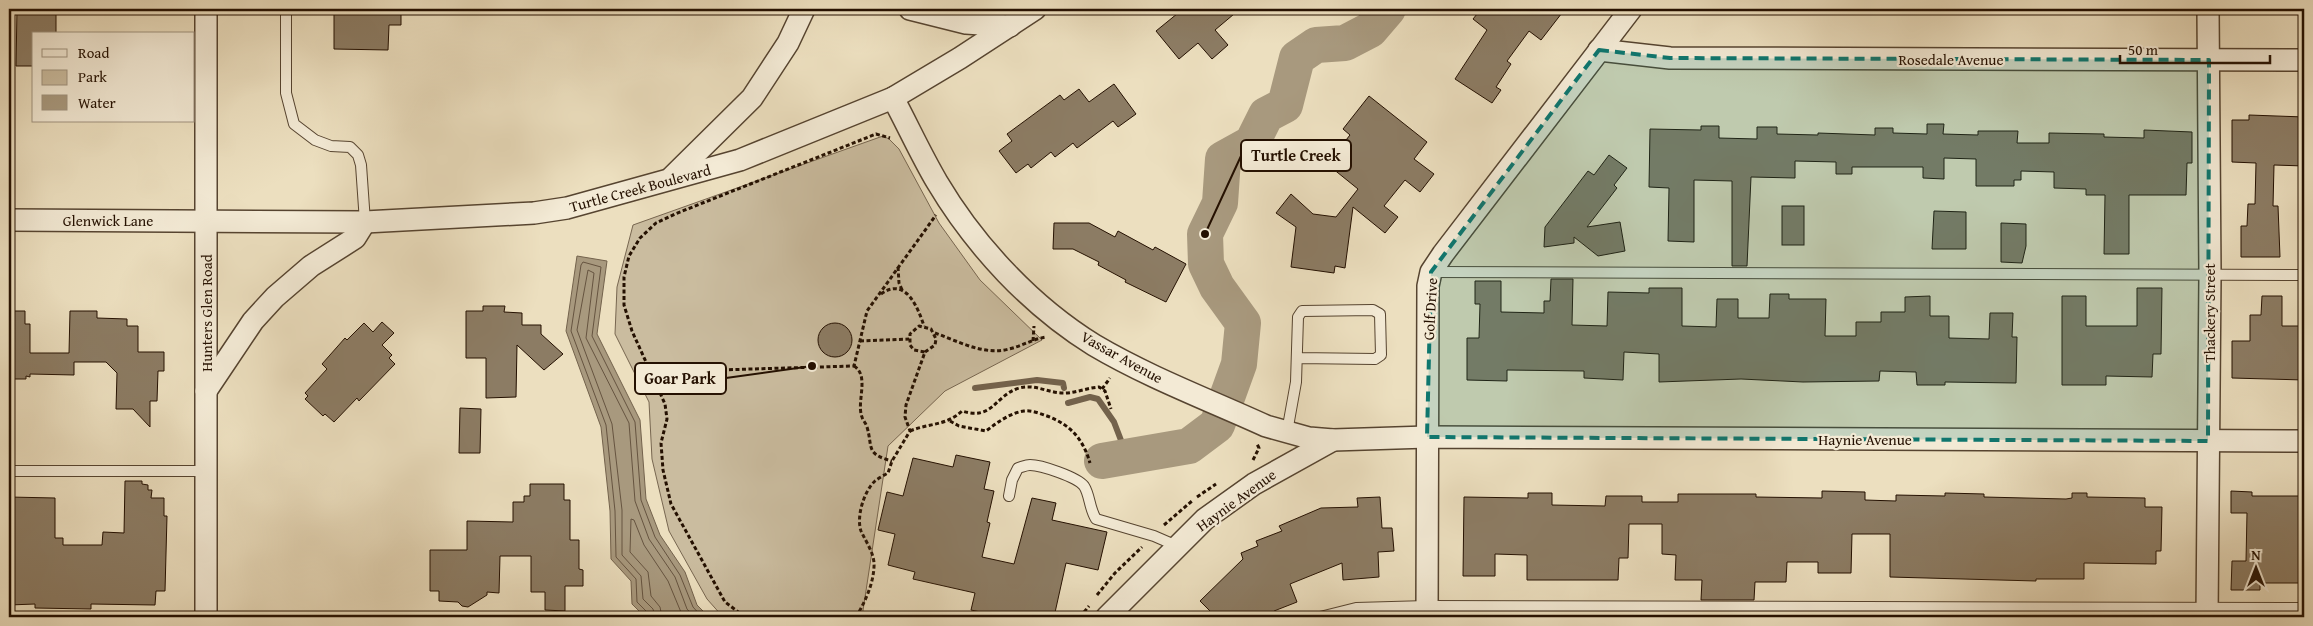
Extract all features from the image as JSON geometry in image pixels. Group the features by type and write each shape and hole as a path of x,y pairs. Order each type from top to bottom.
{"street":[{"name":"Hunters Glen Road","path":"206,9 206,617"},
{"path":"670,179 752,98 788,43 804,9"},
{"path":"910,9 966,23 1010,26"},
{"name":"Turtle Creek Boulevard","path":"206,220 365,222 534,213 567,208 740,160 894,98 1036,9"},
{"name":"Golf Drive","path":"1427,612 1428,286 1431,272 1631,9"},
{"name":"Thackery Street","path":"2207,612 2210,275 2208,9"},
{"name":"Rosedale Avenue","path":"1598,50 1670,58 2304,60"},
{"name":"Vassar Avenue","path":"894,98 938,182 968,227 1002,268 1046,310 1094,345 1266,426 1287,432 1333,440 1427,437"},
{"name":"Glenwick Lane","path":"9,220 206,220"},
{"path":"206,391 253,321 274,297 311,266 355,238 365,222"},
{"name":"Haynie Avenue","path":"1427,437 2304,441"},
{"name":"Haynie Avenue","path":"1108,617 1205,518 1254,484 1333,440"}],"lane":[{"path":"286,9 286,93 294,124 315,140 331,146 350,147 358,155 365,222"},
{"path":"1431,272 2304,275"},
{"path":"1287,432 1296,382 1298,317 1302,311 1373,310 1380,314 1381,355 1375,359 1297,358"},
{"path":"1009,496 1012,480 1018,468 1030,465 1058,472 1079,481 1085,488 1090,509 1096,519 1154,536 1177,546"},
{"path":"9,471 207,470"},
{"path":"1320,617 1356,608 1427,612 2207,612 2304,608"}],"path":[{"path":"745,617 725,602 671,504 663,470 662,443 667,419 665,404 632,331 624,305 624,277 629,256 640,238 656,223 675,214 876,134 886,136 896,144"},
{"path":"933,207 942,222"},
{"path":"854,366 867,311 937,214"},
{"path":"898,266 899,283 903,292"},
{"path":"878,296 892,289 903,292 912,298 924,326"},
{"path":"909,339 914,329 924,326 931,329 934,333 974,348 994,352 1008,350 1050,337"},
{"path":"910,431 905,417 906,405 925,352 934,345 934,333"},
{"path":"860,341 909,339"},
{"path":"909,339 914,350 925,352"},
{"path":"650,372 854,366 858,368 861,378 861,417 867,426 869,445 882,458 892,460"},
{"path":"1102,389 1115,372"},
{"path":"856,617 869,590 874,566 869,543 861,530 860,514 870,488 875,481 888,473 892,460 910,431 924,425 949,421 962,411 979,415 987,412 1004,397 1018,389 1036,386 1061,393 1099,387 1105,391 1111,409"},
{"path":"949,421 959,426 986,431 1012,414 1026,411 1041,414 1063,422 1077,435 1085,447 1090,463"}],"highlighted area":[{"path":"1599,50 1670,58 2209,60 2208,441 1427,437 1431,272"}],"green space":[{"path":"883,136 899,149 939,223 980,280 1042,340 945,391 888,446 862,617 723,617 707,599 669,531 652,459 649,402 615,334 617,287 633,225"}],"water":[{"path":"577,256 607,261 597,334 640,420 646,499 660,535 685,572 697,605 709,617 645,617 632,604 631,581 611,559 610,511 601,427 566,331"}],"building":[{"path":"17,9 56,9 56,32 32,32 32,66 16,66"},
{"path":"334,9 401,9 401,25 389,25 388,50 334,49"},
{"path":"1183,9 1240,9 1215,30 1228,45 1212,59 1198,43 1179,59 1156,31"},
{"path":"1481,9 1565,9 1541,40 1529,31 1507,61 1511,64 1496,87 1501,90 1492,103 1455,79 1487,30 1473,19"},
{"path":"1114,84 1136,114 1118,127 1113,121 1077,148 1073,143 1055,157 1051,152 1031,168 1028,164 1016,173 999,151 1012,141 1007,134 1060,95 1064,100 1079,89 1089,102"},
{"path":"1369,96 1427,142 1414,159 1434,174 1420,192 1405,180 1384,206 1398,217 1385,233 1353,207 1345,268 1335,266 1334,273 1291,267 1296,227 1276,213 1291,194 1313,214 1336,217 1358,189 1327,164 1350,135 1343,129"},
{"path":"2249,115 2304,117 2304,166 2274,165 2273,206 2278,206 2280,257 2241,257 2241,226 2247,226 2248,204 2255,204 2256,163 2232,162 2232,120 2249,120"},
{"path":"1927,124 1944,124 1943,134 1978,135 1978,131 2018,131 2017,143 2049,143 2049,133 2104,134 2104,137 2144,138 2144,130 2192,132 2192,163 2187,163 2186,195 2129,195 2129,254 2104,254 2105,195 2086,195 2086,189 2054,188 2054,172 2021,171 2021,180 2014,180 2014,186 1976,186 1976,159 1944,158 1944,179 1923,178 1923,167 1852,167 1852,174 1836,174 1836,162 1795,161 1795,178 1751,177 1747,266 1732,266 1732,181 1694,180 1694,242 1668,241 1669,188 1649,187 1650,129 1701,130 1701,126 1719,126 1719,138 1757,139 1757,127 1777,127 1777,134 1875,135 1875,128 1893,128 1893,133 1927,134"},
{"path":"1609,155 1627,168 1614,185 1617,188 1587,227 1620,222 1625,251 1598,256 1574,237 1574,243 1544,247 1545,227 1588,171 1594,175"},
{"path":"1782,206 1804,206 1804,245 1782,245"},
{"path":"1934,211 1966,212 1966,249 1932,249"},
{"path":"1054,223 1089,223 1115,237 1118,231 1153,250 1155,247 1186,264 1166,302 1125,282 1126,280 1098,265 1099,262 1073,249 1053,249"},
{"path":"2001,223 2026,224 2026,246 2022,263 2001,262"},
{"path":"1551,279 1573,279 1572,325 1607,326 1608,292 1649,293 1649,288 1682,288 1682,326 1716,327 1717,299 1738,299 1738,318 1769,318 1770,294 1789,294 1789,299 1826,299 1825,336 1856,336 1856,322 1881,322 1881,312 1905,312 1905,297 1930,296 1930,316 1949,316 1949,338 1989,339 1990,313 2013,313 2012,337 2017,337 2016,383 1945,382 1945,385 1917,385 1916,372 1880,371 1879,381 1803,382 1741,379 1659,382 1659,354 1624,352 1623,380 1584,378 1584,371 1507,370 1507,381 1467,380 1467,338 1479,338 1480,304 1475,304 1475,281 1501,281 1501,312 1544,313 1544,301 1550,301"},
{"path":"2137,288 2162,288 2161,354 2153,354 2152,377 2106,376 2106,385 2062,385 2062,296 2086,296 2086,326 2137,326"},
{"path":"2262,296 2282,296 2282,326 2304,326 2304,380 2232,378 2232,341 2250,341 2250,315 2261,315"},
{"path":"483,306 505,306 504,312 522,313 522,325 541,325 541,334 563,354 544,370 517,345 516,397 486,398 486,358 466,358 466,311 483,311"},
{"path":"9,311 25,311 25,324 30,324 30,353 69,353 70,311 97,311 97,318 127,319 127,326 138,326 138,352 164,352 164,371 158,371 157,401 150,401 150,427 133,409 116,409 117,373 106,362 74,362 74,375 30,374 30,377 26,376 26,379 9,379"},
{"path":"382,322 394,333 382,345 392,355 389,358 395,364 359,401 357,398 334,422 325,414 323,416 305,399 308,396 305,393 327,369 322,364 345,338 347,340 364,323 373,332"},
{"path":"835,323 847,328 852,340 847,352 835,357 823,352 818,340 823,328"},
{"path":"460,408 481,409 480,453 459,453"},
{"path":"956,455 990,462 984,489 994,491 987,522 990,523 982,557 1014,564 1032,498 1056,503 1052,520 1107,532 1098,570 1066,563 1054,617 1004,617 971,610 975,593 913,579 915,572 888,565 895,534 878,530 887,492 903,496 913,458 953,467"},
{"path":"125,481 142,481 142,484 148,485 148,490 152,490 151,498 164,498 164,516 167,516 165,591 156,591 155,605 91,604 91,609 35,608 35,604 9,605 9,497 55,498 55,538 63,538 63,545 102,545 103,532 124,533"},
{"path":"530,484 564,484 564,500 570,500 570,540 579,540 579,569 583,570 583,586 565,586 565,611 545,610 545,592 531,592 531,556 500,556 499,593 487,592 487,595 468,607 462,606 458,602 439,601 439,591 430,591 430,550 467,550 467,521 513,522 513,502 524,502 524,496 530,496"},
{"path":"1822,491 1865,492 1865,500 1896,501 1896,495 1945,496 1945,493 1984,494 1984,497 2066,499 2072,498 2072,493 2087,493 2087,497 2145,498 2145,507 2162,507 2161,551 2156,551 2156,564 2084,563 2084,579 2036,579 2036,581 1890,577 1890,534 1852,534 1851,573 1818,573 1818,562 1787,562 1786,582 1755,582 1754,600 1701,600 1702,580 1675,580 1676,555 1662,554 1662,524 1629,524 1628,558 1619,558 1618,580 1527,580 1527,555 1495,554 1495,576 1463,576 1464,497 1528,498 1528,493 1552,493 1552,505 1605,506 1606,496 1642,496 1642,502 1678,502 1678,494 1756,494 1756,497 1822,498"},
{"path":"2231,491 2252,492 2252,496 2304,496 2304,583 2260,583 2260,590 2231,590 2232,561 2246,561 2247,513 2231,513"},
{"path":"1380,497 1382,528 1392,528 1394,551 1378,552 1379,577 1343,580 1342,563 1290,584 1297,602 1274,611 1268,617 1216,617 1200,601 1243,559 1241,553 1258,546 1256,541 1282,531 1279,526 1321,508 1358,507 1357,498"},
{"path":"1700,614 1738,614 1738,617 1700,617"}],"waterway":[{"path":"1102,461 1189,446 1217,425 1239,364 1243,323 1217,287 1206,264 1205,234 1220,203 1223,159 1252,143 1266,115 1285,105 1297,58 1316,45 1345,43 1370,30 1388,9"},
{"path":"975,388 1037,380 1063,383 1064,388"},
{"path":"1068,403 1090,397 1098,399 1114,422 1127,456"}],"place":[{"name":"Turtle Creek","path":"1205,234"},
{"name":"Goar Park","path":"812,366"}]}
